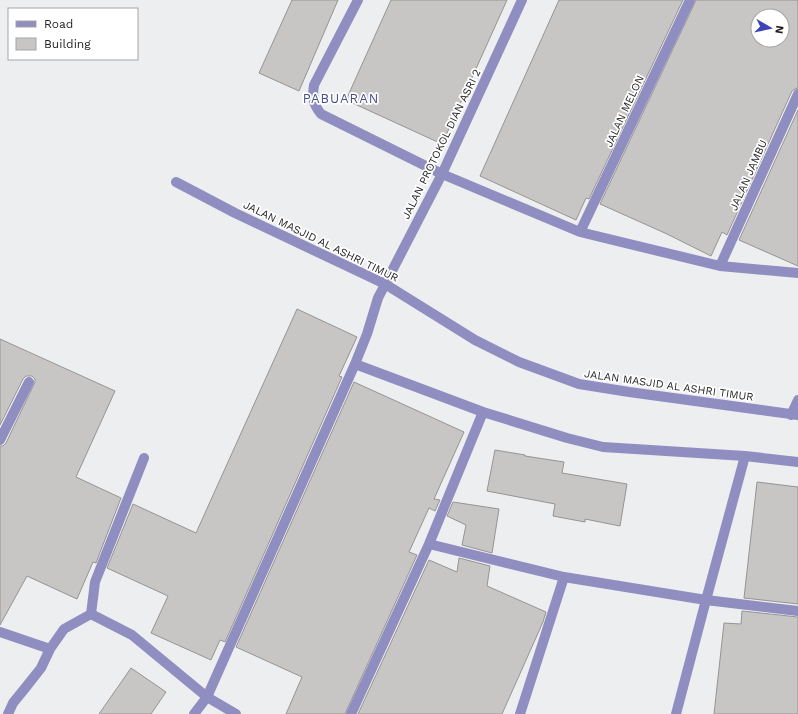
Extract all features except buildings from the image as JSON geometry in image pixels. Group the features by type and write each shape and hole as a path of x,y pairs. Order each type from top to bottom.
{"street":[{"path":"358,0 314,85 313,100 315,107 321,114 442,174 580,232 720,266 798,273"},
{"name":"JALAN PROTOKOL DIAN ASRI 2","path":"194,714 206,697 355,364 367,334 378,298 442,174 522,0"},
{"name":"JALAN MELON","path":"580,232 690,0"},
{"name":"JALAN JAMBU","path":"720,266 798,94"},
{"name":"JALAN MASJID AL ASHRI TIMUR","path":"176,182 235,213 385,284 475,340 520,362 579,384 794,415"},
{"path":"355,364 483,412 567,438 603,447 745,456 798,462"},
{"path":"0,440 29,382"},
{"path":"794,415 798,400"},
{"path":"351,714 429,544 483,412"},
{"path":"676,714 745,456"},
{"path":"91,614 95,582 144,458"},
{"path":"429,544 564,577 706,600 798,611"},
{"path":"520,714 564,577"},
{"path":"91,614 132,635 206,697 236,714"},
{"path":"8,714 13,702 40,668 50,649 64,629 91,614"},
{"path":"0,632 50,649"}],"district":[{"name":"PABUARAN","path":"341,98"}]}
